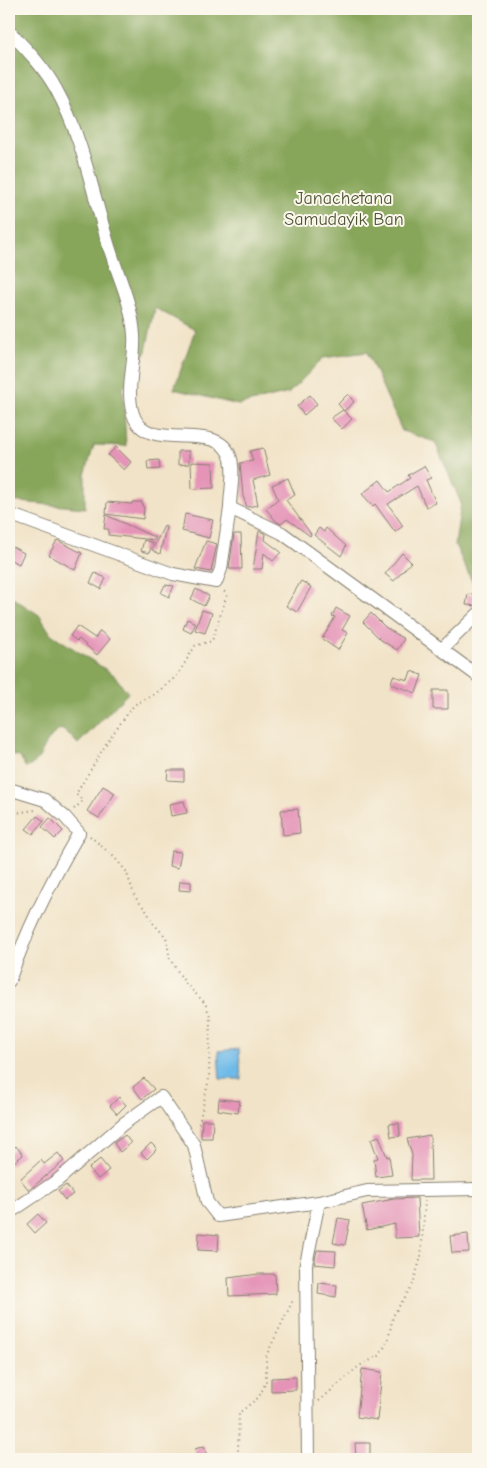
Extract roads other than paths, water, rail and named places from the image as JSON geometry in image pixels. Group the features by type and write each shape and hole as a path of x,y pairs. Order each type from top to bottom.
{"street":[{"path":"9,31 31,53 56,89 84,155 107,241 128,302 134,336 130,377 131,398 136,423 141,430 156,435 198,437 218,443 226,449 231,459 233,485 222,548 221,570 216,582 172,574 9,514"},
{"path":"230,508 282,533 478,676"},
{"path":"442,649 478,614"},
{"path":"9,790 45,800 65,817 79,833 46,891 20,948 9,981"},
{"path":"9,1209 15,1209 58,1180 122,1124 160,1097 194,1145 207,1202 218,1216 319,1202 367,1191 478,1189"},
{"path":"308,1459 306,1264 319,1202"}],"water":[{"path":"239,1049 241,1079 220,1079 218,1051"}],"park label":[{"name":"Janachetana Samudayik Ban","path":"344,208"}]}
